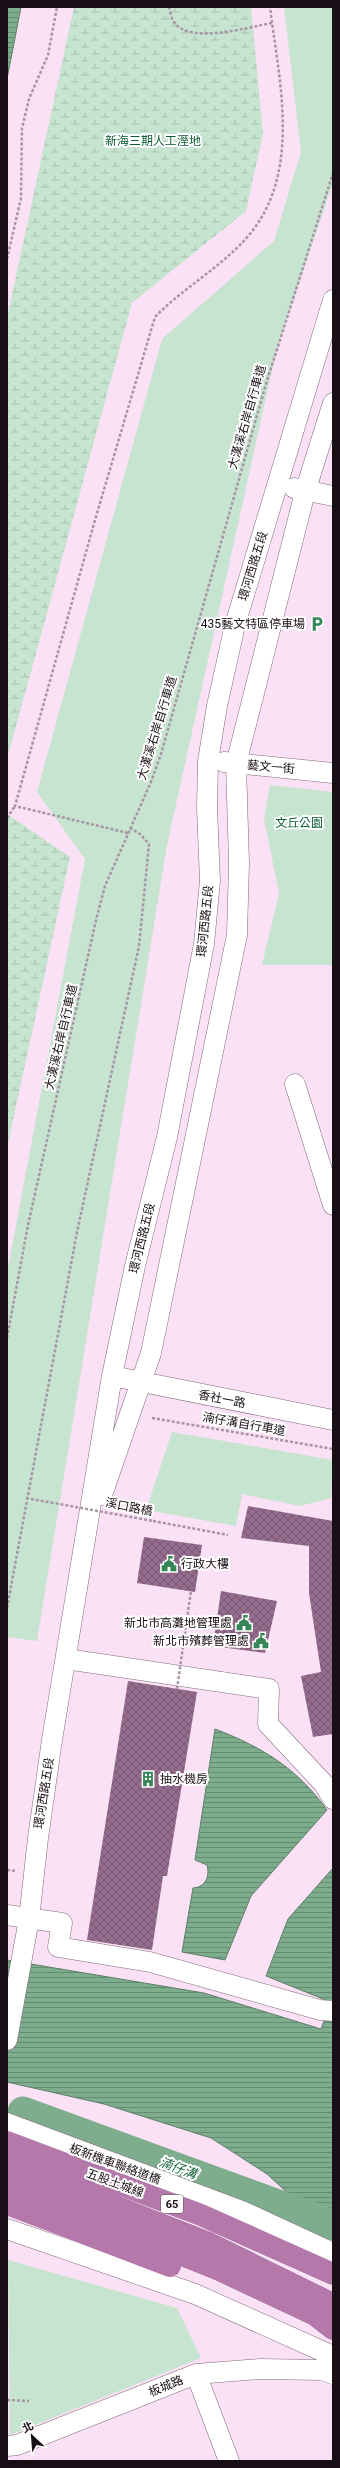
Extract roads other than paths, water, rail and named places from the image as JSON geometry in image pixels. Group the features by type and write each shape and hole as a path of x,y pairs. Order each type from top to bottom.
{"highway":[{"name":"五股土城線","path":"7,2142 201,2215 333,2274"},
{"path":"7,2164 209,2243 324,2310 333,2329"},
{"path":"7,2185 324,2310"},
{"path":"7,2204 207,2280 333,2336"}],"street":[{"name":"環河西路五段","path":"7,2040 29,1919 38,1838 112,1376 135,1266 167,1137 204,944 210,881 207,808 208,761 217,706 235,625 333,300"},
{"name":"環河西路五段","path":"84,1547 151,1354 237,935 239,863 236,764 305,492 333,403"},
{"path":"279,483 305,492 333,496"},
{"name":"藝文一街","path":"208,761 333,773"},
{"path":"295,1084 333,1205"},
{"name":"香社一路","path":"112,1376 141,1383 333,1420"},
{"path":"66,1659 269,1689 268,1724 324,1784 333,1799"},
{"path":"7,1916 62,1923 58,1947 150,1962 320,2010 333,2011"},
{"name":"板新機車聯絡道橋","path":"7,2123 242,2211 333,2254"},
{"path":"7,2229 195,2294 333,2356"},
{"name":"板城路","path":"7,2446 17,2445 196,2374 260,2369 322,2370 333,2374"},
{"path":"196,2374 228,2461"}],"waterway":[{"name":"湳仔溝","path":"23,2112 333,2225"}],"place":[{"name":"435藝文特區停車場","path":"317,624"},
{"name":"行政大樓","path":"169,1564"},
{"name":"新北市高灘地管理處","path":"244,1623"},
{"name":"新北市殯葬管理處","path":"261,1641"},
{"name":"抽水機房","path":"148,1779"}],"park label":[{"name":"新海三期人工溼地","path":"153,141"},
{"name":"文丘公園","path":"299,823"}]}
